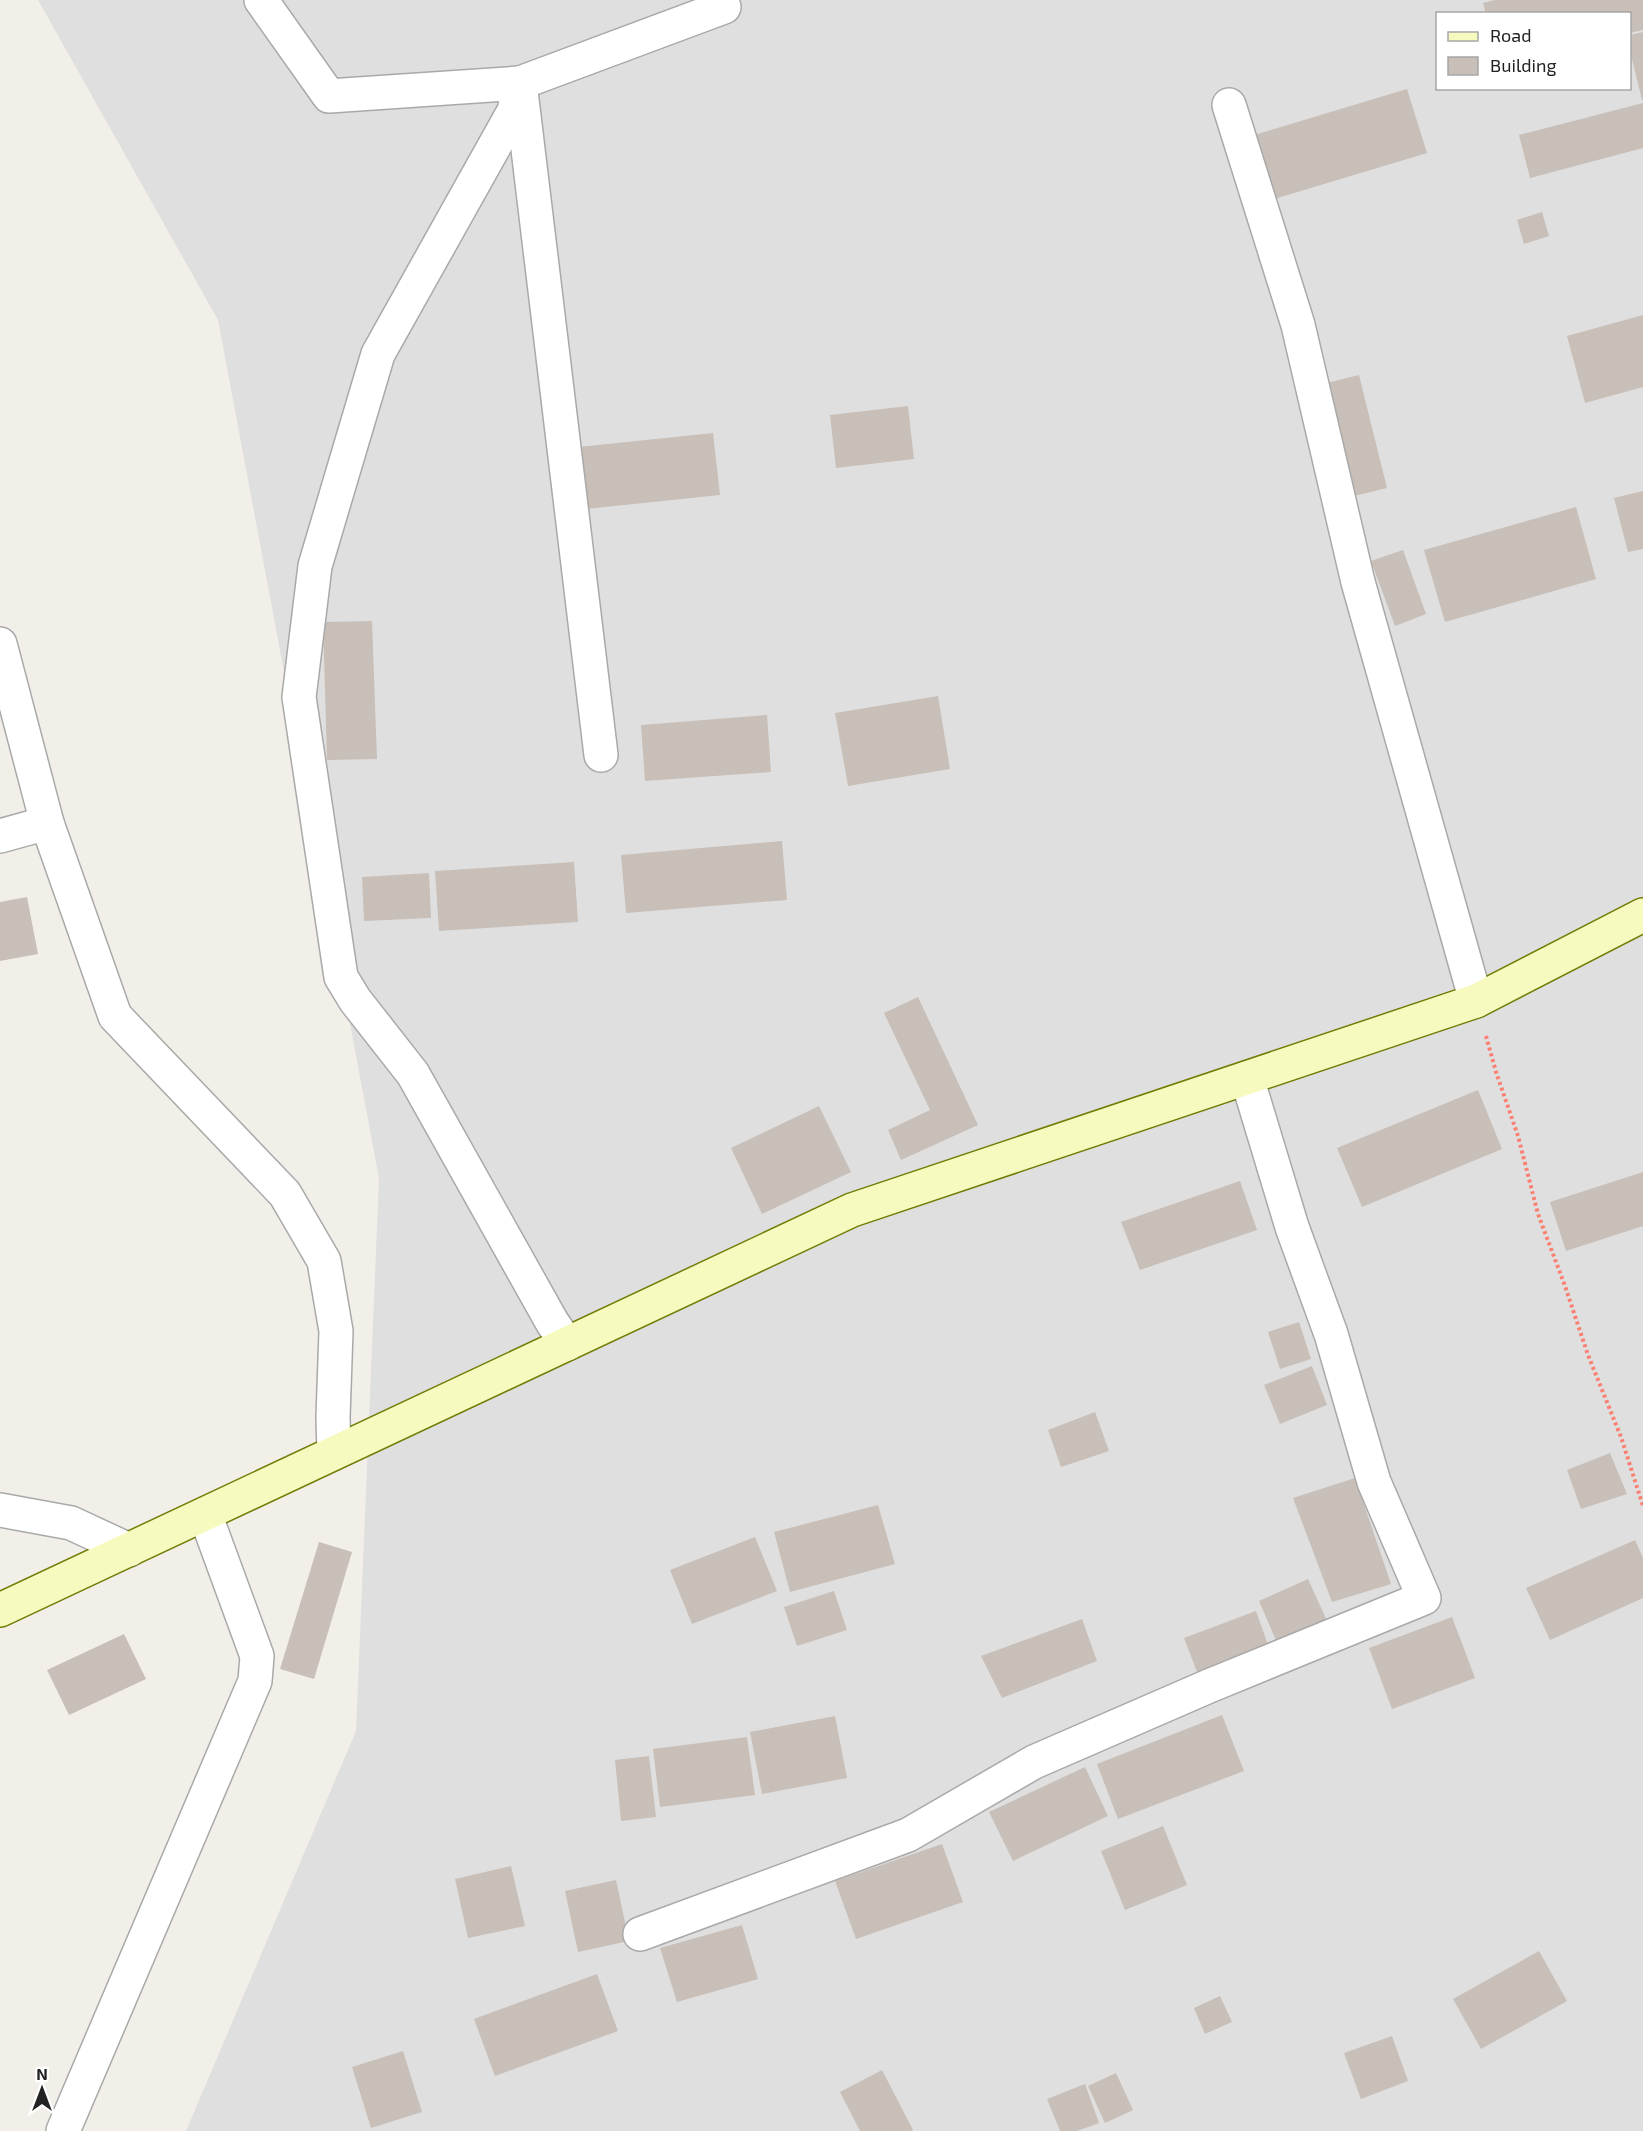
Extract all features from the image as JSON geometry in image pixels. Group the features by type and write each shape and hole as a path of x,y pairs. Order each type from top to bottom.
{"street":[{"path":"261,0 329,96 520,82 724,7"},
{"path":"520,82 602,755"},
{"path":"520,82 514,111 378,354 315,566 299,697 341,976 355,1000 413,1074 552,1322 567,1344"},
{"path":"1229,105 1298,325 1358,582 1476,1001"},
{"path":"0,644 47,823 115,1016 285,1194 324,1261 336,1331 334,1453"},
{"path":"0,836 47,823"},
{"path":"0,1610 852,1210 1476,1001 1643,915"},
{"path":"640,1934 908,1835 1034,1762 1209,1686 1424,1598 1374,1482 1331,1334 1292,1227 1247,1078"},
{"path":"0,1510 70,1523 129,1550"},
{"path":"63,2131 255,1681 257,1656 205,1514"}],"path":[{"path":"1476,1001 1496,1072 1518,1136 1538,1214 1565,1286 1587,1355 1621,1437 1643,1506"}],"shaded area":[{"path":"38,0 1643,0 1643,2131 186,2131 356,1731 379,1178 218,320"}],"building":[{"path":"1495,0 1643,0 1643,30 1631,33 1631,12 1485,12 1483,3"},
{"path":"1643,32 1643,100 1631,55 1631,35"},
{"path":"1407,89 1427,153 1271,200 1251,136"},
{"path":"1643,103 1643,148 1530,178 1519,135"},
{"path":"1542,212 1549,236 1524,244 1517,220"},
{"path":"1643,315 1643,387 1585,403 1567,336"},
{"path":"1359,375 1387,488 1354,496 1327,383"},
{"path":"908,406 914,459 836,468 830,415"},
{"path":"713,433 720,495 576,510 569,448"},
{"path":"1643,491 1643,549 1628,552 1614,498"},
{"path":"1576,507 1596,579 1445,622 1424,550"},
{"path":"1403,550 1426,614 1395,626 1371,561"},
{"path":"372,621 377,759 327,760 323,622"},
{"path":"938,696 950,769 848,786 835,713"},
{"path":"767,715 771,772 645,781 641,725"},
{"path":"782,841 787,900 626,913 621,855"},
{"path":"574,862 578,922 439,931 435,871"},
{"path":"429,873 431,918 364,921 362,877"},
{"path":"27,897 38,954 0,961 0,902"},
{"path":"918,997 978,1125 901,1160 888,1130 930,1110 884,1013"},
{"path":"1478,1090 1502,1149 1362,1207 1337,1148"},
{"path":"819,1106 851,1172 762,1214 731,1148"},
{"path":"1643,1172 1643,1226 1566,1251 1550,1202"},
{"path":"1240,1181 1257,1230 1140,1270 1121,1222"},
{"path":"1299,1322 1311,1359 1280,1369 1268,1332"},
{"path":"1312,1366 1327,1405 1280,1424 1264,1385"},
{"path":"1095,1412 1109,1451 1061,1467 1048,1430"},
{"path":"1610,1453 1627,1494 1581,1509 1567,1470"},
{"path":"1355,1478 1391,1584 1332,1602 1293,1498"},
{"path":"878,1505 895,1564 790,1592 774,1532"},
{"path":"755,1537 777,1591 692,1624 670,1570"},
{"path":"1635,1540 1643,1558 1643,1598 1550,1640 1526,1588"},
{"path":"319,1542 352,1552 314,1679 280,1669"},
{"path":"1308,1579 1328,1623 1278,1645 1259,1601"},
{"path":"834,1591 847,1630 797,1646 784,1607"},
{"path":"1256,1611 1268,1645 1197,1672 1184,1638"},
{"path":"1452,1617 1475,1678 1392,1709 1369,1648"},
{"path":"1082,1619 1097,1661 1002,1698 981,1656"},
{"path":"124,1634 146,1679 69,1715 47,1670"},
{"path":"1222,1715 1244,1771 1118,1819 1097,1764"},
{"path":"835,1716 847,1778 762,1794 750,1732"},
{"path":"747,1737 755,1795 660,1807 653,1749"},
{"path":"649,1756 656,1817 621,1821 615,1760"},
{"path":"1085,1767 1108,1816 1013,1861 989,1812"},
{"path":"1163,1826 1187,1885 1125,1910 1101,1851"},
{"path":"942,1844 963,1902 856,1939 835,1881"},
{"path":"511,1866 525,1926 468,1938 455,1879"},
{"path":"616,1880 629,1941 578,1952 565,1891"},
{"path":"742,1925 758,1979 677,2002 660,1948"},
{"path":"1539,1951 1567,2001 1481,2049 1453,1999"},
{"path":"597,1974 618,2031 495,2076 474,2019"},
{"path":"1220,1996 1232,2022 1205,2034 1194,2008"},
{"path":"1392,2036 1408,2081 1361,2099 1344,2053"},
{"path":"403,2051 422,2112 371,2128 352,2067"},
{"path":"882,2070 913,2130 860,2131 840,2092"},
{"path":"1116,2073 1133,2110 1105,2123 1088,2086"},
{"path":"1085,2084 1099,2123 1077,2131 1060,2131 1047,2099"}]}
